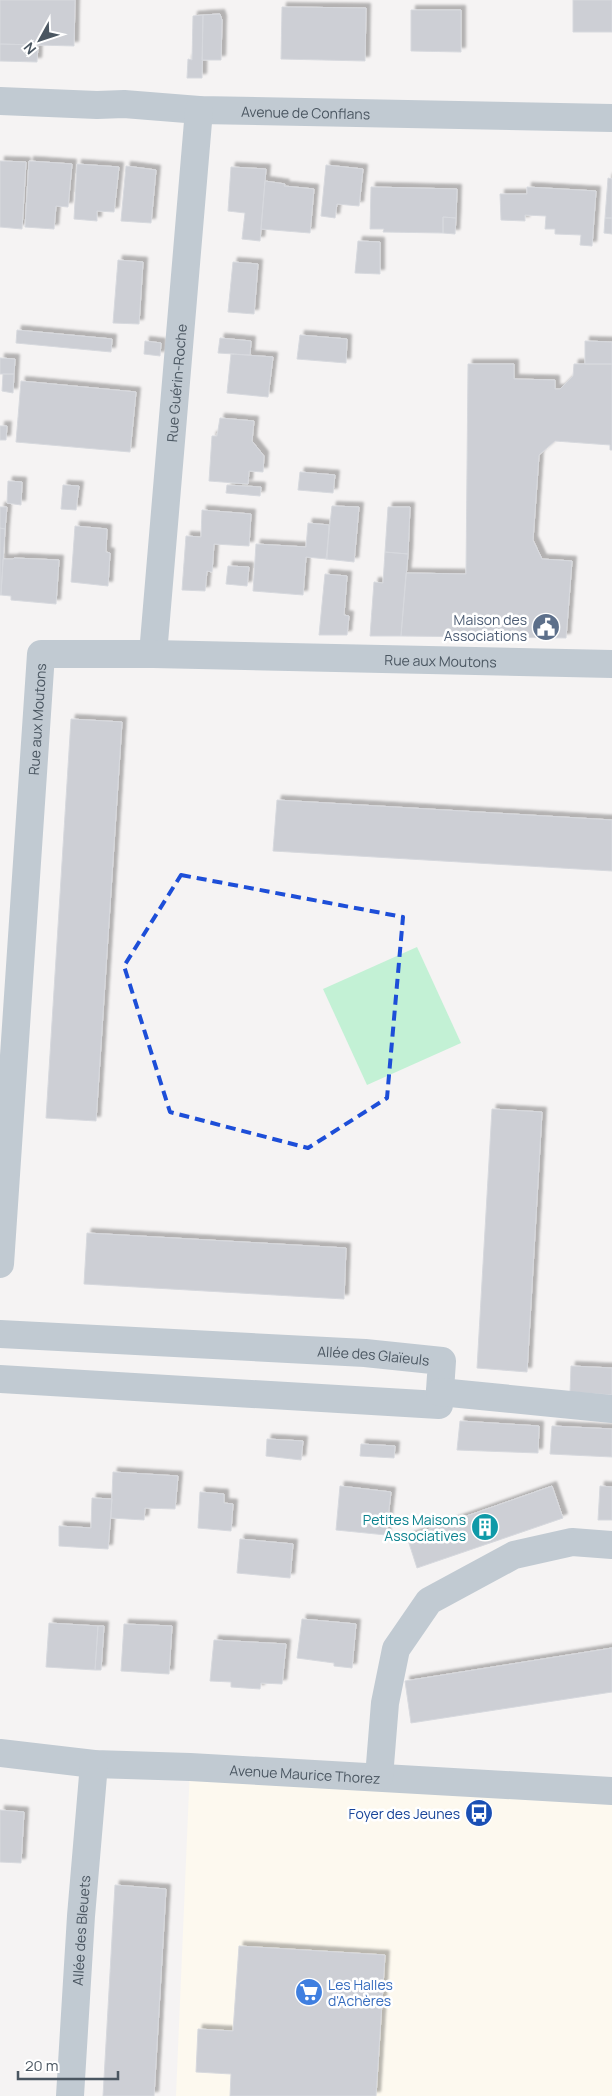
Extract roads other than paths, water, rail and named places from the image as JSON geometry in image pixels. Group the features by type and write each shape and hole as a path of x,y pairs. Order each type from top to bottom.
{"street":[{"name":"Avenue de Conflans","path":"0,101 124,104 199,110 612,118"},
{"name":"Rue Guérin-Roche","path":"153,654 199,110"},
{"name":"Rue aux Moutons","path":"0,1264 41,654 153,654 612,664"},
{"name":"Allée des Glaïeuls","path":"0,1334 365,1352 442,1361 440,1392"},
{"path":"0,1379 439,1405 440,1392 612,1409"},
{"path":"379,1777 385,1703 396,1649 429,1600 514,1555 572,1542 612,1545"},
{"name":"Avenue Maurice Thorez","path":"0,1752 94,1764 190,1767 612,1791"},
{"name":"Allée des Bleuets","path":"70,2096 81,1916 94,1764"}],"place":[{"name":"Maison des Associations","path":"546,627"},
{"name":"Petites Maisons Associatives","path":"485,1527"},
{"name":"Foyer des Jeunes","path":"479,1813"},
{"name":"Les Halles d'Achères","path":"309,1992"}]}
